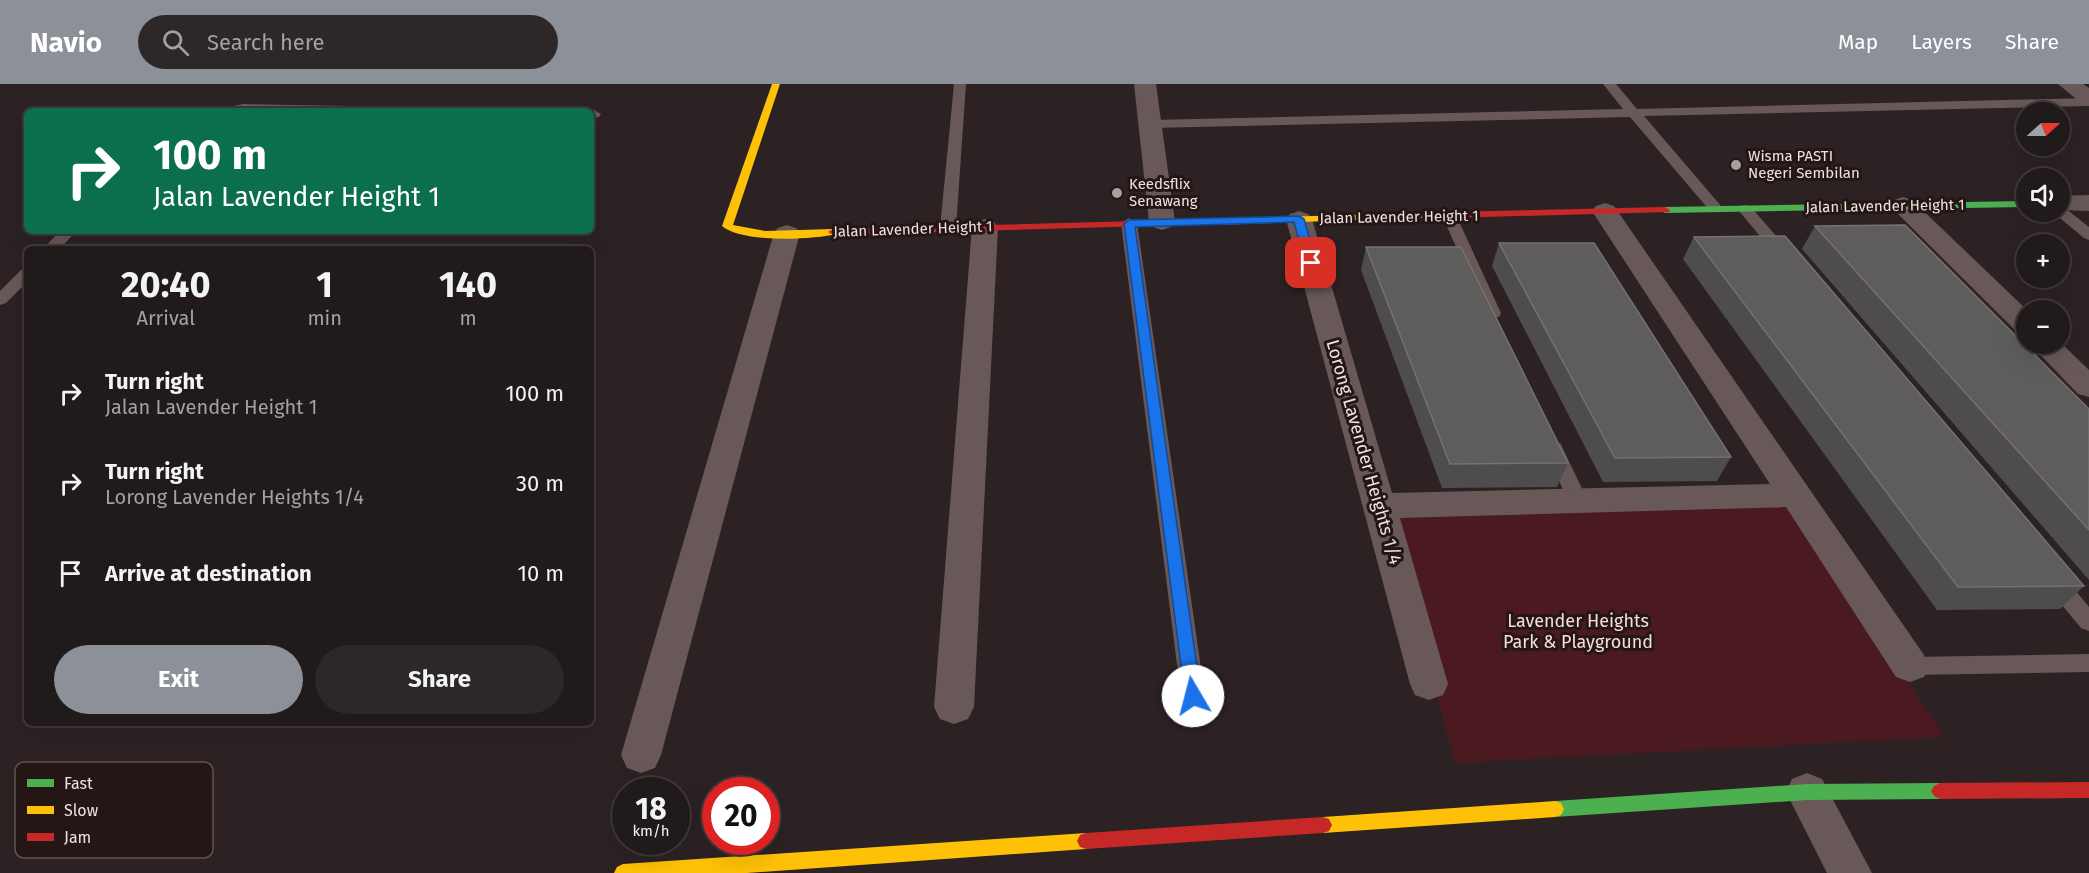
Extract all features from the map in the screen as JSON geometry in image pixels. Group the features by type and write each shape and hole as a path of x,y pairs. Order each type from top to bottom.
{"street":[{"name":"Jalan Lavender Height 1","path":"776,84 727,226 736,231 747,233 1605,211 2016,204"},
{"path":"1145,84 1162,222"},
{"path":"2069,84 2089,100"},
{"path":"2070,203 2089,203"},
{"path":"1904,205 2016,316"},
{"path":"1605,211 1910,666"},
{"name":"Lorong Lavender Heights 1/4","path":"1299,219 1429,684"},
{"path":"954,707 985,227"},
{"path":"641,755 787,232"},
{"path":"2055,354 2089,387"},
{"path":"1379,506 1795,495"},
{"path":"623,873 1807,792 2089,790"},
{"path":"1807,792 1850,873"}],"lane":[{"path":"948,228 960,84"},
{"path":"1609,84 1716,209"},
{"path":"1150,124 2089,100"},
{"path":"1745,209 1799,273"},
{"path":"1449,215 1502,332"},
{"path":"2070,219 2089,235"},
{"path":"1129,224 1193,696"},
{"path":"54,246 65,234"},
{"path":"0,300 24,276"},
{"path":"1549,437 1578,501"},
{"path":"2043,567 2089,622"},
{"path":"1910,666 2089,663"}],"green space":[{"name":"Lavender Heights Park & Playground","path":"1788,502 1945,737 1455,763 1387,511"}],"building":[{"path":"1905,225 2016,336 2016,354 2034,354 2089,409 2089,530 1815,226"},
{"path":"1785,236 2084,586 1958,587 1694,237"},
{"path":"1499,243 1594,243 1731,457 1615,458"},
{"path":"1366,247 1461,247 1568,463 1450,464"}],"traffic: fast":[{"path":"1665,210 2016,204"},
{"path":"1555,809 1807,792 1940,791"}],"traffic: slow":[{"path":"776,84 727,226 751,233 765,234 833,232"},
{"path":"1214,222 1446,215"},
{"path":"1323,825 1555,809"},
{"path":"623,873 1086,841"}],"traffic: jam":[{"path":"1446,215 1665,210"},
{"path":"833,232 1214,222"},
{"path":"1940,791 2089,790"},
{"path":"1086,841 1323,825"}],"place":[{"name":"Wisma PASTI Negeri Sembilan","path":"1736,165"},
{"name":"Keedsflix Senawang","path":"1117,193"}],"route":[{"path":"1193,696 1129,224 1299,219 1311,263"}]}
